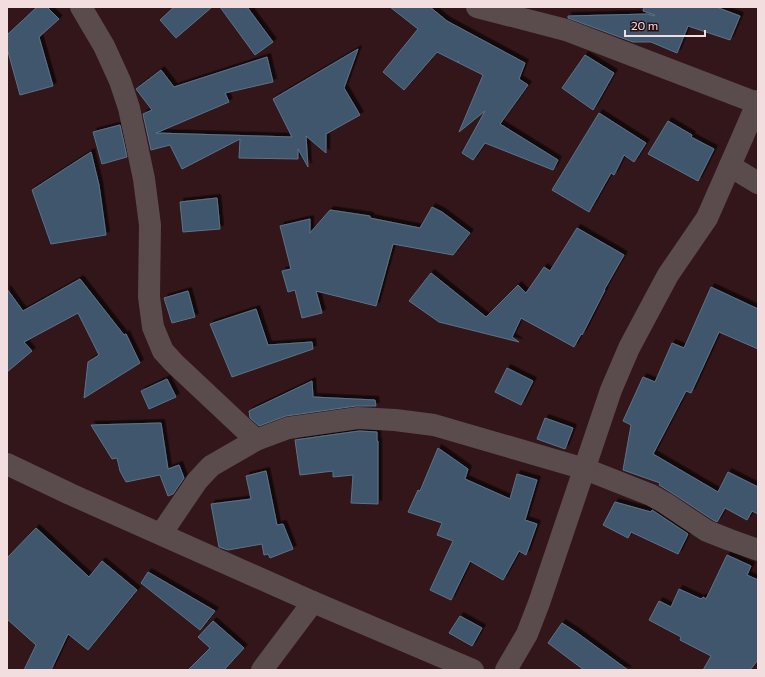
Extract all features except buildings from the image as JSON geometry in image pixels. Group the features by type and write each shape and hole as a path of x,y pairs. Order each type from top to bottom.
{"street":[{"path":"81,7 104,46 120,81 129,108 144,179 150,225 148,297 153,327 163,351 256,440"},
{"path":"477,7 566,30 758,102 706,218 668,275 629,348 611,390 539,604 526,634 506,670"},
{"path":"730,166 758,183"},
{"path":"160,534 197,481 211,466 256,440 288,428 358,418 395,420 434,425 585,469 651,495 665,502 707,530 758,550"},
{"path":"7,464 70,494 313,602 473,670"},
{"path":"262,670 313,602"}]}
